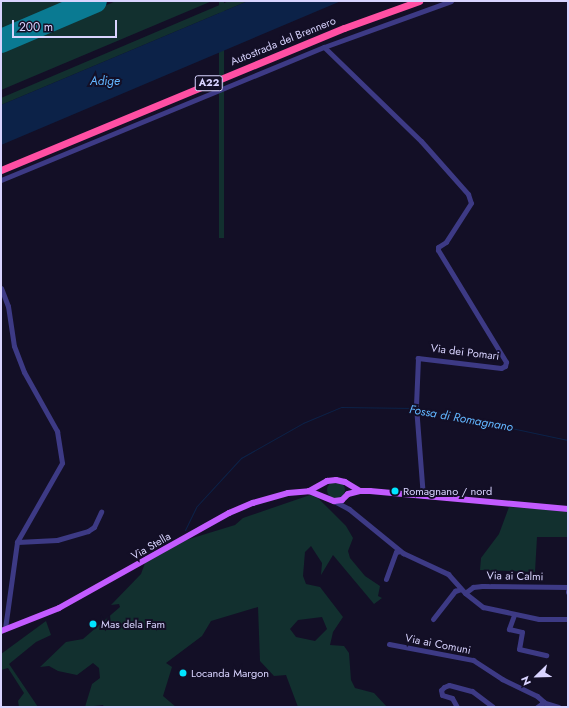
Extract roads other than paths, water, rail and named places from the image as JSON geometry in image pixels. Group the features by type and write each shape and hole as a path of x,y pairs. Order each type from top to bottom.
{"highway":[{"name":"Autostrada del Brennero","path":"1,165 327,29 405,1"},
{"name":"Autostrada del Brennero","path":"1,170 344,28 419,1"}],"main road":[{"path":"325,497 324,484 327,481 342,480 360,491 568,509"},
{"name":"Via Stella","path":"3,630 59,608 229,513 266,499 309,491 324,484"},
{"path":"347,496 348,485"},
{"path":"309,491 334,501 360,491"}],"street":[{"path":"1,180 324,47 450,1"},
{"name":"Via dei Pomari","path":"324,47 421,141 468,194 471,203 469,209 446,242 438,247 438,250 506,362 505,366 418,358 416,406 423,496"},
{"name":"Via Stella","path":"1,288 8,306 14,346 24,372 57,431 62,463 17,542 3,630"},
{"path":"347,496 349,509"},
{"path":"334,501 349,509 400,551 448,574 463,591 483,607 514,615 568,619"},
{"path":"17,542 57,540 88,531 94,527 101,512"},
{"path":"386,579 396,552 400,551"},
{"name":"Via ai Calmi","path":"463,591 473,587 482,586 568,587"},
{"path":"433,619 455,591 463,591"},
{"path":"514,615 509,629 522,632 519,649 546,655"},
{"name":"Via ai Comuni","path":"389,644 473,660 502,679 537,696 545,703 558,707"},
{"path":"457,707 452,698 442,694 441,690 444,687 449,685 472,691 493,707"},
{"path":"537,707 545,703"}],"water":[{"name":"Adige","path":"248,1 341,1 1,145 1,105"}],"waterway":[{"name":"Fossa di Romagnano","path":"185,530 196,507 241,458 303,423 341,407 414,408"},
{"name":"Fossa di Romagnano","path":"417,408 568,440"}],"place":[{"name":"Romagnano / nord","path":"395,491"},
{"name":"Mas dela Fam","path":"93,624"},
{"name":"Locanda Margon","path":"183,673"}]}
